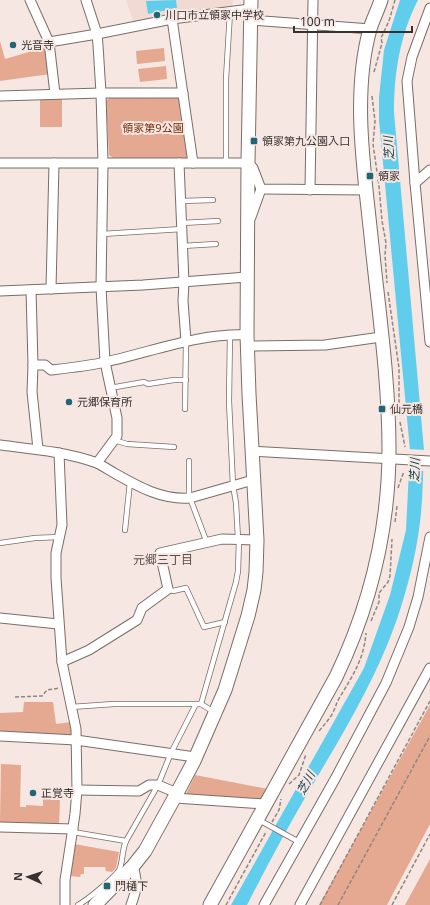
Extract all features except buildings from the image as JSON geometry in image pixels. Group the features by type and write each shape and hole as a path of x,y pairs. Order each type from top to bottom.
{"street":[{"path":"30,0 49,42 55,94"},
{"path":"86,0 97,34 101,93 103,163 101,287 105,362 116,418 117,436 97,463"},
{"path":"310,190 313,0"},
{"path":"210,905 336,677 357,630 375,569 392,459 366,190 361,107 363,66 371,29 382,0"},
{"path":"430,8 412,57 407,81 430,342"},
{"path":"49,42 172,19 250,10 313,24 371,29"},
{"path":"95,905 133,866 145,851 176,796 195,757 234,666 248,616 256,572 257,540 247,341 250,10"},
{"path":"172,19 193,163"},
{"path":"0,96 101,93 183,93"},
{"path":"0,163 248,163 253,168 261,190 251,217 247,221"},
{"path":"51,289 54,163"},
{"path":"179,163 184,282 183,301 186,341"},
{"path":"415,183 430,170"},
{"path":"261,190 366,190"},
{"path":"0,291 101,287 247,277"},
{"path":"31,290 33,365 32,392 38,449"},
{"path":"33,365 45,365 51,370 105,362 186,341 230,334 247,341 325,345 381,337"},
{"path":"0,444 60,453 97,463 145,490 166,496 190,498 254,480"},
{"path":"252,451 430,461"},
{"path":"60,453 62,525 56,553 58,624 62,662 76,729 73,831 65,880 65,905"},
{"path":"264,905 374,709 398,657 418,597 430,537"},
{"path":"62,662 89,650 137,620 142,608 168,589 160,553 222,539 257,540"},
{"path":"0,618 58,624"},
{"path":"300,905 430,668"},
{"path":"0,736 76,740 195,757"},
{"path":"75,790 139,791 149,785 158,785 176,796 266,804"},
{"path":"0,827 73,831"},
{"path":"131,905 137,891 137,878 133,866"}],"lane":[{"path":"226,163 226,79 230,12"},
{"path":"180,201 213,200"},
{"path":"102,234 218,221"},
{"path":"182,246 216,244"},
{"path":"78,905 86,901 120,870 122,849 158,785 171,753 198,704 225,622 236,582 238,571 238,539 236,503 233,485 229,401 230,334"},
{"path":"185,409 186,341"},
{"path":"110,388 144,382 148,384 174,380 186,380"},
{"path":"114,440 127,444 174,447"},
{"path":"189,460 190,498 207,543"},
{"path":"125,530 130,482"},
{"path":"0,543 35,538 59,538"},
{"path":"168,589 173,591 186,588 204,627 225,622"},
{"path":"71,707 114,704 198,704 215,713"},
{"path":"258,819 299,842"},
{"path":"73,831 126,841"}],"path":[{"path":"374,73 382,43 381,38 395,0"},
{"path":"371,90 375,121 373,144 386,243 385,255 387,286 399,368 399,408"},
{"path":"400,421 405,447"},
{"path":"16,697 42,696 47,690 64,688"},
{"path":"320,905 430,701"},
{"path":"338,905 430,736"},
{"path":"44,792 75,790"},
{"path":"392,905 430,834"}],"shaded area":[{"name":"川口市立領家中学校","path":"126,0 233,0 232,7 134,23"}],"green space":[{"path":"0,41 5,59 29,52 29,49 46,45 50,74 0,81"},
{"path":"164,48 165,61 137,64 136,51"},
{"path":"166,66 167,79 140,82 138,69"},
{"name":"領家第9公園","path":"176,95 181,99 189,155 186,159 113,158 109,155 106,101 110,97"},
{"path":"40,98 62,98 62,127 40,127"},
{"path":"24,702 53,702 56,724 71,722 73,733 71,735 0,733 0,713 23,712"},
{"path":"430,705 430,824 387,905 319,905"},
{"path":"1,764 21,765 20,807 26,807 26,805 43,806 43,793 51,793 51,800 60,800 59,825 0,822"},
{"path":"195,775 268,789 263,801 188,796 186,794"},
{"path":"74,844 119,852 116,868 112,872 106,871 105,867 84,867 84,874 81,874 80,877 70,876"},
{"path":"430,859 430,905 405,905"}],"water":[{"path":"176,0 177,8 148,14 146,1"},
{"name":"芝川","path":"400,0 418,0 402,41 394,97 394,112 424,450 422,504 414,560 396,622 367,690 268,864 247,905 231,905 364,668 390,595 406,530 410,450 379,120 379,97 384,50"}],"pier":[{"path":"408,449 426,450 425,471 407,470"}],"place":[{"name":"川口市立領家中学校","path":"157,15"},
{"name":"光音寺","path":"13,45"},
{"name":"領家第九公園入口","path":"254,141"},
{"name":"領家","path":"370,176"},
{"name":"元郷保育所","path":"69,402"},
{"name":"仙元橋","path":"382,409"},
{"name":"正覚寺","path":"33,793"},
{"name":"門樋下","path":"107,886"}],"district":[{"name":"元郷三丁目","path":"163,560"}]}
